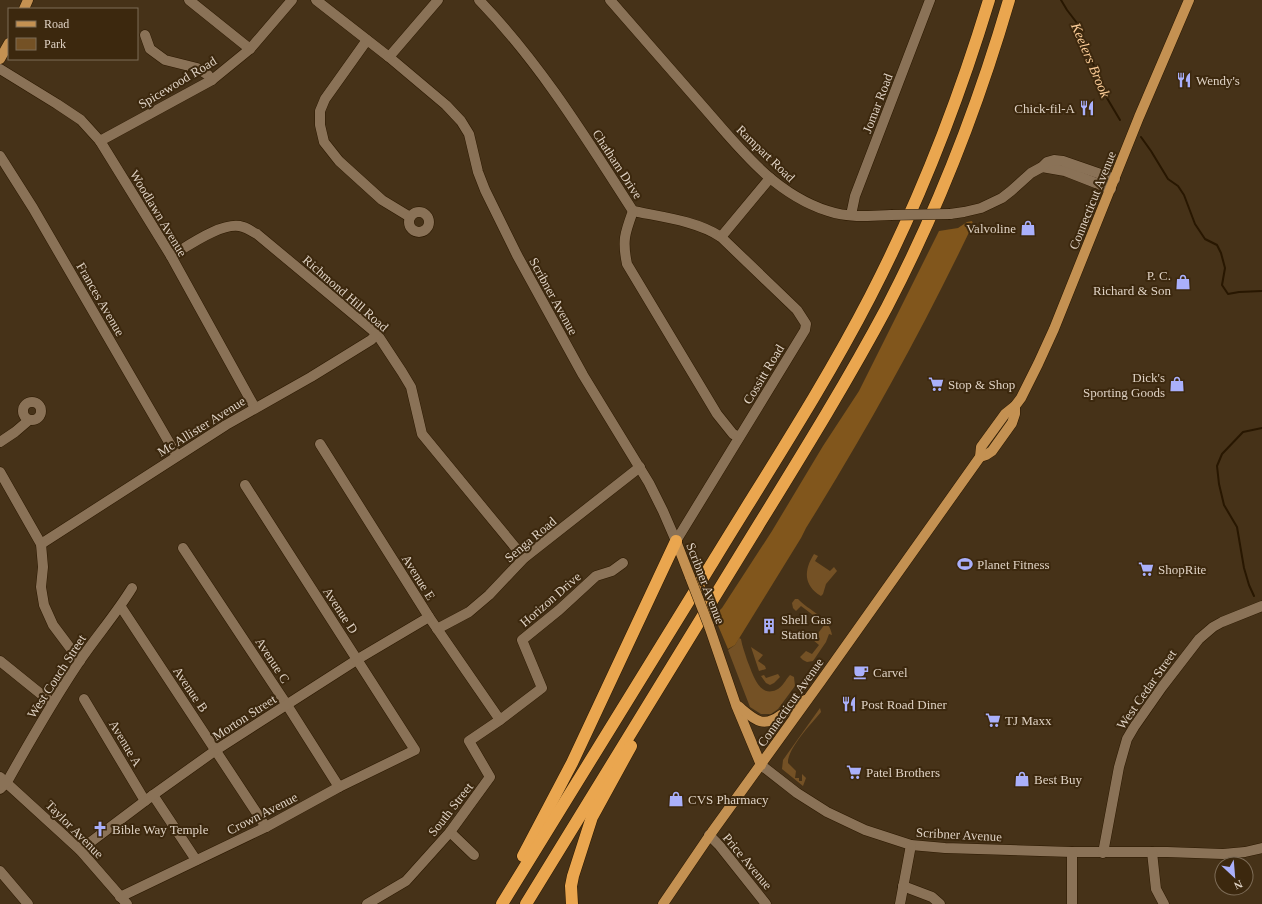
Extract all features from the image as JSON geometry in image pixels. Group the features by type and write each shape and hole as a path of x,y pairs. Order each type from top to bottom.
{"highway":[{"path":"502,904 804,413 855,325 895,246 928,172 957,97 989,0"},
{"path":"526,904 833,404 888,304 926,225 956,156 982,87 1009,0"},
{"path":"496,904 572,763 676,541"},
{"path":"572,904 571,886 573,876 592,817 678,656"}],"main road":[{"name":"Connecticut Avenue","path":"663,904 709,835 761,765 980,457 992,451 1012,423 1015,414 1015,406 1021,398 1054,329 1139,117 1188,0"},
{"path":"0,60 8,44"},
{"name":"Scribner Avenue","path":"676,541 709,626 736,705 761,765"},
{"path":"736,705 756,720 761,722 769,722 775,720 808,698"}],"street":[{"path":"189,0 250,49"},
{"name":"Spicewood Road","path":"100,141 212,80 250,49 292,0"},
{"name":"Scribner Avenue","path":"316,0 389,57 446,105 465,127 472,146 478,172 485,190 517,255 583,375 640,467 663,511 676,541"},
{"path":"389,57 438,0"},
{"name":"Chatham Drive","path":"479,0 536,65 562,101 633,210 625,233 624,249 627,264 717,414 733,434 739,437"},
{"name":"Rampart Road","path":"610,0 746,155 770,178 791,194 829,212 851,215 950,214 964,212 981,208 1002,198 1012,191 1030,173 1042,167 1047,162 1054,160 1063,161 1115,179"},
{"name":"Jomar Road","path":"851,215 855,196 930,0"},
{"path":"145,35 150,49 165,60 197,68 208,74 212,80"},
{"path":"367,40 325,99 320,111 320,124 324,142 339,161 382,200 410,217"},
{"name":"Woodlawn Avenue","path":"0,69 81,120 100,141 171,256 255,408"},
{"name":"Frances Avenue","path":"0,156 33,208 177,456"},
{"path":"1042,167 1066,171 1111,189"},
{"path":"721,237 770,178"},
{"name":"Cossitt Road","path":"633,210 711,230 721,237 797,310 806,324 805,330 676,541"},
{"name":"Richmond Hill Road","path":"171,256 214,232 229,226 242,226 257,234 377,334 411,387 422,434 524,558"},
{"name":"Mc Allister Avenue","path":"41,544 177,456 255,408 311,377 371,340 377,334"},
{"path":"0,442 29,420"},
{"name":"Avenue E","path":"320,444 429,617 500,720"},
{"name":"Senga Road","path":"437,629 469,612 489,595 524,558 640,467"},
{"path":"0,472 41,544 43,567 41,587 44,605 53,625 80,660"},
{"name":"Avenue D","path":"245,485 415,750"},
{"name":"Avenue C","path":"184,548 339,787"},
{"name":"Horizon Drive","path":"500,720 542,688 522,640 559,610 596,576 612,571 623,563"},
{"name":"West Couch Street","path":"2,783 80,660 120,607 132,588"},
{"name":"West Cedar Street","path":"1103,852 1119,767 1127,739 1134,727 1162,687 1199,639 1213,626 1262,606"},
{"name":"Avenue B","path":"120,607 266,827"},
{"name":"Morton Street","path":"80,850 216,750 358,659 429,617"},
{"path":"0,661 52,703"},
{"name":"Avenue A","path":"84,699 149,798 196,860"},
{"name":"South Street","path":"367,904 406,881 450,832 490,778 469,741 500,720"},
{"name":"Crown Avenue","path":"124,900 196,860 266,827 339,787 415,750"},
{"name":"Scribner Avenue","path":"761,765 797,793 827,812 865,830 910,845 945,848 1072,852 1223,854 1245,852 1262,848"},
{"name":"Taylor Avenue","path":"2,783 80,850 124,900"},
{"path":"450,832 474,855"},
{"name":"Price Avenue","path":"709,835 719,845 766,904"},
{"path":"900,904 910,845"},
{"path":"1072,852 1072,904"},
{"path":"1152,852 1156,889 1164,904"},
{"path":"0,871 28,904"},
{"path":"903,886 932,897 940,904"}],"green space":[{"path":"814,554 818,556 815,561 830,571 834,567 837,571 826,584 821,596 811,587 807,577 808,566"},
{"path":"795,599 798,599 823,619 832,635 829,634 826,642 813,661 807,662 800,657 806,651 812,654 819,645 813,640 825,624 801,606 796,611 793,608 792,603"},
{"path":"739,638 741,639 747,660 760,687 770,691 776,690 790,675 794,677 795,686 778,709 771,714 761,714 750,707 728,650 735,645"},
{"path":"751,647 763,655 758,661 765,666 766,669 759,671"},
{"path":"778,674 780,677 770,685 766,683 761,676 764,675 766,678"},
{"path":"820,708 821,712 801,736 791,751 789,757 788,763 796,771 795,778 799,778 799,781 802,781 802,774 806,778 803,786 782,769 783,760"}],"shaded area":[{"path":"972,221 973,224 954,263 894,379 801,538 735,645 728,649 714,616 722,608 772,531 823,446 859,391 939,231 958,228 967,222"}],"waterway":[{"name":"Keelers Brook","path":"1061,0 1077,23 1098,76 1101,88 1120,120"},
{"name":"Keelers Brook","path":"1141,137 1168,179 1178,186 1184,195 1195,224 1205,239 1217,245 1225,268 1222,285 1228,294 1262,291"},
{"path":"1254,596 1244,568 1237,527 1224,505 1219,484 1217,466 1222,454 1243,432 1262,428"}],"place":[{"name":"Wendy's","path":"1184,80"},
{"name":"Chick-fil-A","path":"1087,108"},
{"name":"Valvoline","path":"1028,228"},
{"name":"P. C. Richard & Son","path":"1183,282"},
{"name":"Stop & Shop","path":"936,384"},
{"name":"Dick's Sporting Goods","path":"1177,384"},
{"name":"Planet Fitness","path":"965,564"},
{"name":"ShopRite","path":"1146,569"},
{"name":"Shell Gas Station","path":"769,626"},
{"name":"Carvel","path":"861,672"},
{"name":"Post Road Diner","path":"849,704"},
{"name":"TJ Maxx","path":"993,720"},
{"name":"Patel Brothers","path":"854,772"},
{"name":"Best Buy","path":"1022,779"},
{"name":"CVS Pharmacy","path":"676,799"},
{"name":"Bible Way Temple","path":"100,829"}]}
